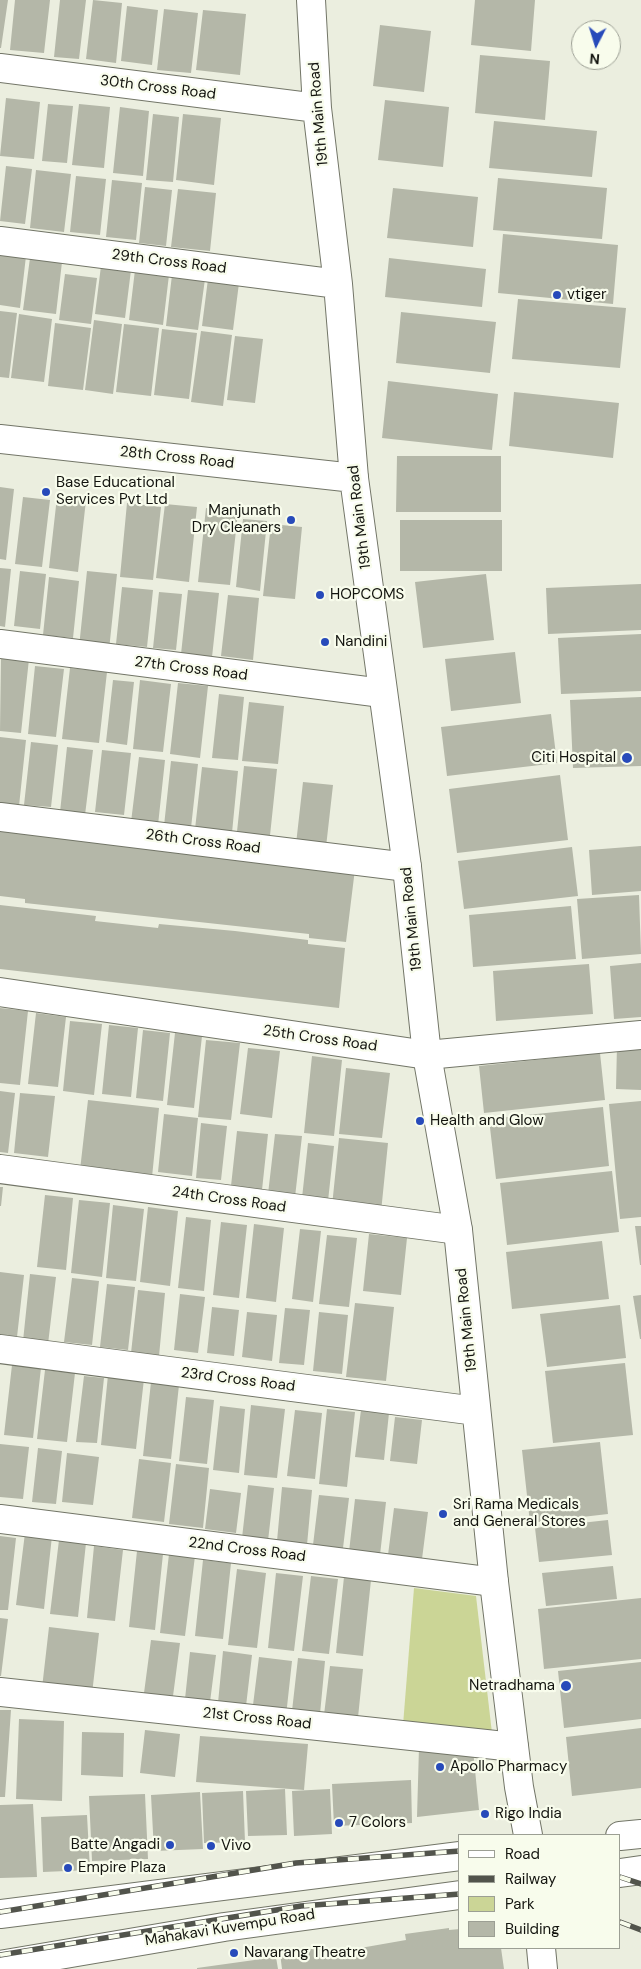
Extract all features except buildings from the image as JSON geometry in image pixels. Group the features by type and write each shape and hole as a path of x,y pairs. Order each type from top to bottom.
{"street":[{"name":"19th Main Road","path":"311,0 317,108 338,284 354,478 406,867 427,1055 458,1230 494,1582 514,1747 528,1834"},
{"name":"30th Cross Road","path":"0,68 317,108"},
{"name":"29th Cross Road","path":"0,241 338,284"},
{"name":"28th Cross Road","path":"0,439 354,478"},
{"name":"27th Cross Road","path":"0,644 382,693"},
{"name":"26th Cross Road","path":"0,817 406,867"},
{"name":"25th Cross Road","path":"0,992 427,1055 641,1035"},
{"name":"24th Cross Road","path":"0,1169 458,1230"},
{"name":"23rd Cross Road","path":"0,1349 476,1411"},
{"name":"22nd Cross Road","path":"0,1519 494,1582"},
{"name":"21st Cross Road","path":"0,1692 514,1747"},
{"path":"621,1836 641,1834"},
{"path":"0,1914 458,1856"},
{"path":"621,1873 641,1870"},
{"name":"Mahakavi Kuvempu Road","path":"0,1965 224,1927 458,1895"},
{"path":"541,1949 543,1969"}],"green space":[{"path":"414,1588 476,1596 492,1733 403,1725"}],"railway":[{"path":"0,1912 296,1863 458,1851"},
{"path":"621,1877 641,1884"},
{"path":"0,1955 301,1906 458,1894"},
{"path":"621,1922 641,1930"}],"place":[{"name":"vtiger","path":"557,295"},
{"name":"Base Educational Services Pvt Ltd","path":"46,492"},
{"name":"Manjunath Dry Cleaners","path":"291,520"},
{"name":"HOPCOMS","path":"320,595"},
{"name":"Nandini","path":"325,642"},
{"name":"Citi Hospital","path":"627,758"},
{"name":"Health and Glow","path":"420,1121"},
{"name":"Sri Rama Medicals and General Stores","path":"443,1514"},
{"name":"Netradhama","path":"566,1686"},
{"name":"Apollo Pharmacy","path":"440,1767"},
{"name":"Rigo India","path":"485,1814"},
{"name":"7 Colors","path":"339,1823"},
{"name":"Batte Angadi","path":"170,1845"},
{"name":"Vivo","path":"211,1846"},
{"name":"Empire Plaza","path":"68,1868"},
{"name":"Navarang Theatre","path":"234,1953"}]}
